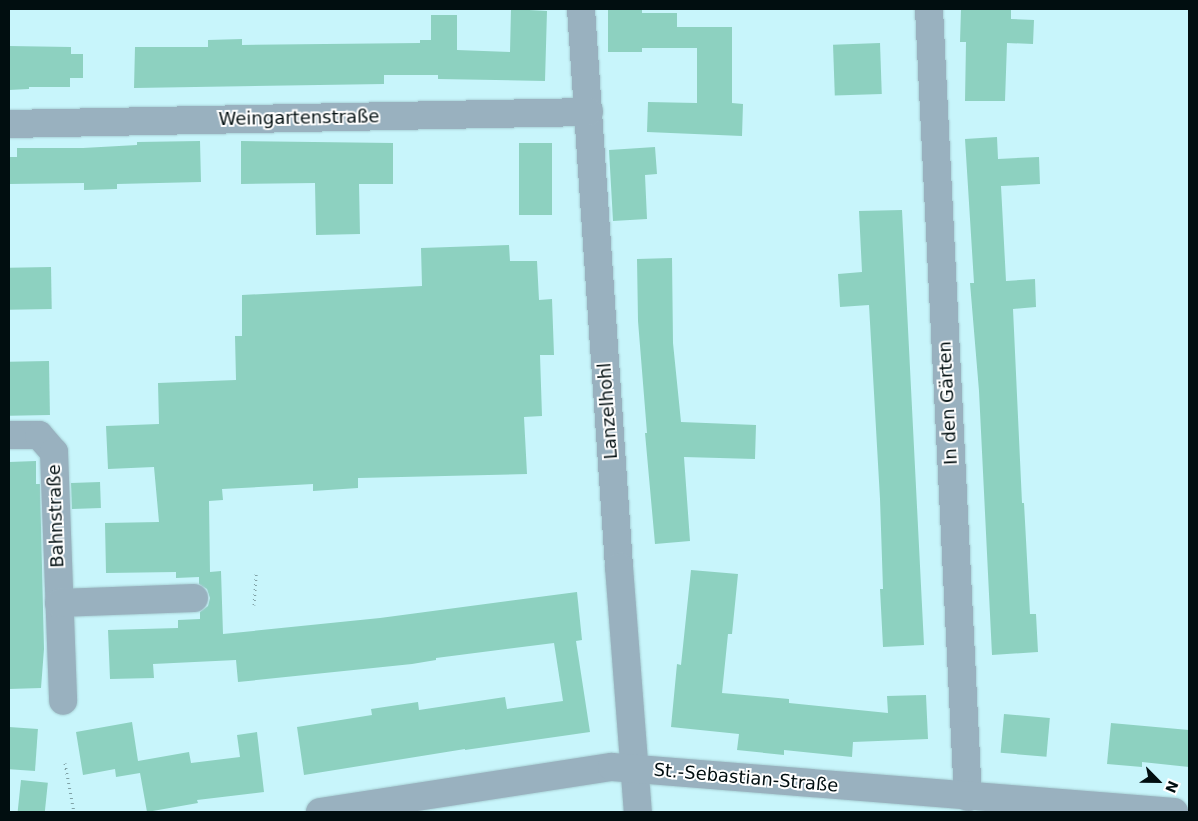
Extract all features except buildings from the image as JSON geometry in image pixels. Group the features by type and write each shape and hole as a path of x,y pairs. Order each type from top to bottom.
{"street":[{"name":"Lanzelhohl","path":"581,9 619,567 638,812"},
{"name":"In den Gärten","path":"928,9 968,797"},
{"name":"Weingartenstraße","path":"9,124 589,112"},
{"name":"Bahnstraße","path":"9,435 39,435 54,452 64,701"},
{"path":"59,603 194,598"},
{"name":"St.-Sebastian-Straße","path":"320,812 612,767 1174,812"}],"path":[{"path":"254,605 256,573"},
{"path":"65,764 74,812"}]}
